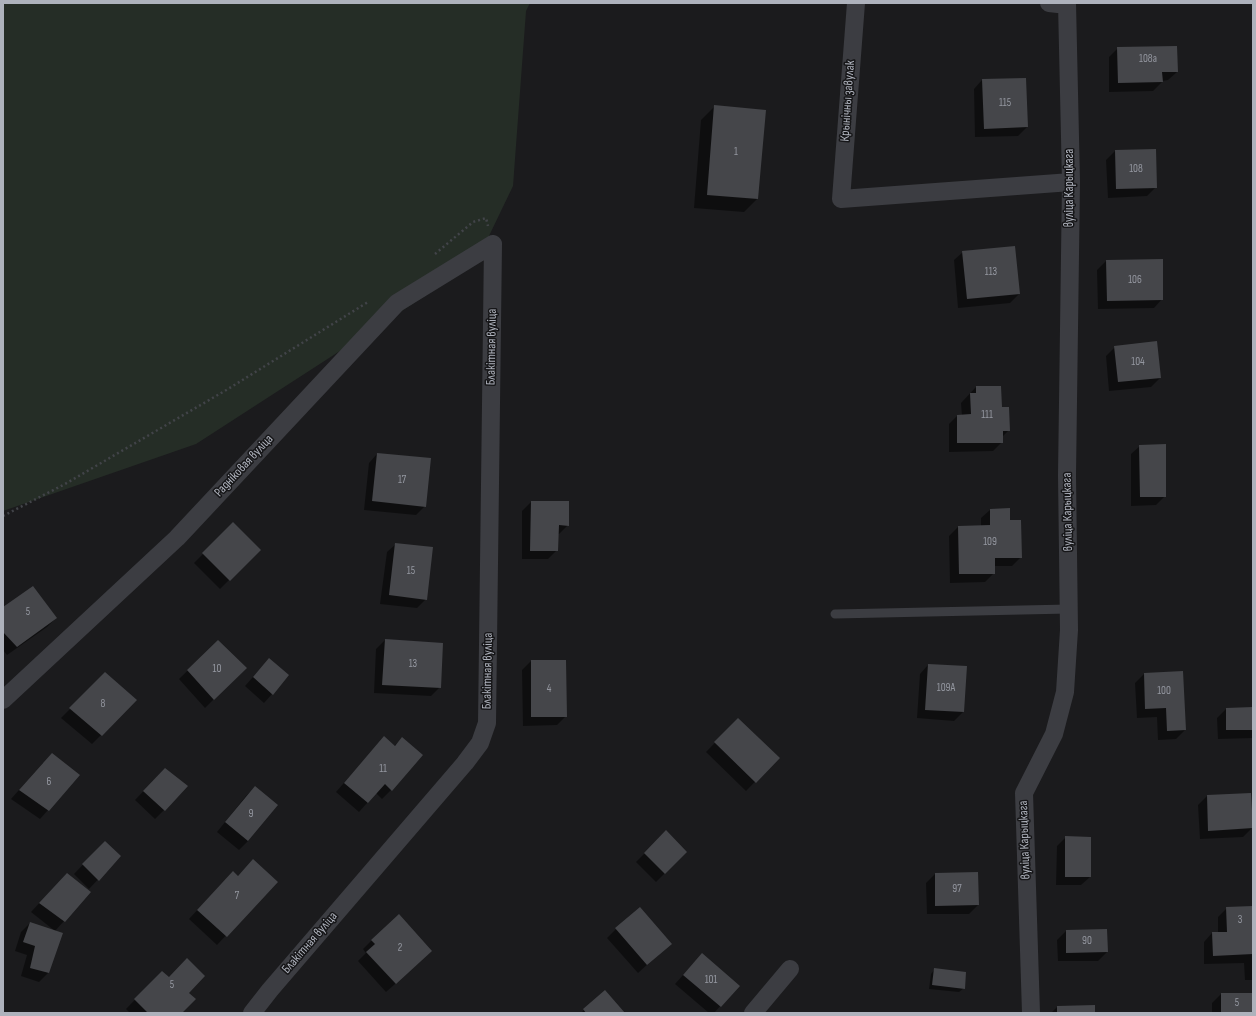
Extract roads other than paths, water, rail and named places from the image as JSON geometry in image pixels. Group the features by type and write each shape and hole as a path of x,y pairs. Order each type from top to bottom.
{"street":[{"name":"Крынічны завулак","path":"856,3 841,199 1071,182"},
{"path":"1049,3 1067,4"},
{"name":"вуліца Карыцкага","path":"1031,1013 1024,793 1054,734 1065,692 1069,630 1067,475 1071,182 1067,4"},
{"name":"Радніковая вуліца","path":"3,700 177,538 397,303 493,244"},
{"name":"Блакітная вуліца","path":"252,1013 270,990 465,763 480,743 487,723 493,244"},
{"path":"753,1013 790,969"}],"lane":[{"path":"835,614 1069,609"}]}
